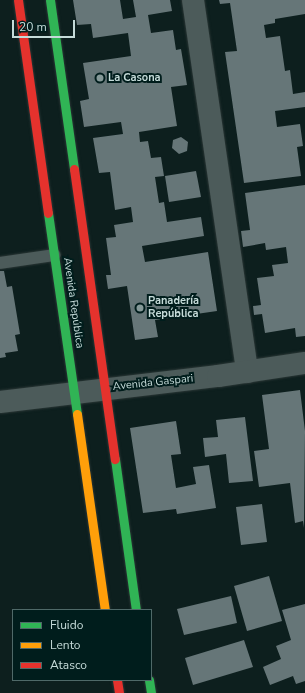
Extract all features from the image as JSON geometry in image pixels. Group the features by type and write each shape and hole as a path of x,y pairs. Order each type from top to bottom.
{"main road":[{"name":"Avenida República","path":"18,0 105,609"},
{"name":"Avenida República","path":"50,0 136,609"},
{"path":"117,681 119,693"},
{"path":"149,681 151,693"}],"street":[{"path":"193,0 246,372"},
{"name":"Avenida Gaspari","path":"0,402 104,388 246,372 305,363"}],"lane":[{"path":"0,263 54,255"}],"building":[{"path":"73,0 120,0 123,19 136,17 133,0 170,0 172,11 148,15 151,33 173,30 176,50 181,49 187,85 171,87 177,126 139,132 140,142 148,141 151,158 161,157 164,176 155,177 159,203 164,202 167,222 201,217 204,236 142,246 145,262 208,252 217,311 155,320 158,337 135,340 127,286 108,289 106,275 111,275 106,238 116,237 114,225 133,222 131,207 115,210 110,172 99,173 93,138 123,134 121,122 84,127 80,101 89,99 83,63 131,56 128,33 93,38 91,24 77,25"},
{"path":"219,0 305,0 305,14 275,19 275,23 264,25 266,38 280,36 285,71 290,70 293,94 305,92 305,107 275,111 277,127 300,124 303,146 297,147 301,176 244,183 225,52 237,51 230,3 220,4"},
{"path":"181,137 188,142 187,151 179,154 172,148 173,140"},
{"path":"196,171 201,197 169,202 165,176"},
{"path":"305,185 305,336 296,337 295,328 265,333 262,314 254,315 253,306 261,305 257,278 274,276 272,265 288,263 286,247 266,250 265,243 243,247 241,231 250,230 245,193"},
{"path":"0,271 4,271 7,287 12,286 20,334 15,335 18,351 5,353 6,357 0,358"},
{"path":"300,390 305,431 304,528 303,521 295,523 290,483 259,487 254,451 269,449 262,395"},
{"path":"245,417 253,481 229,483 226,454 205,457 203,438 218,437 216,420"},
{"path":"176,421 181,454 171,455 176,488 196,484 193,467 209,465 216,508 177,514 176,509 143,513 130,428"},
{"path":"262,504 267,542 241,545 236,507"},
{"path":"269,576 282,621 247,631 234,586"},
{"path":"231,596 237,623 184,635 177,609"},
{"path":"305,604 305,681 296,684 293,676 270,685 263,667 281,659 276,646 291,640 282,610"},
{"path":"244,640 253,667 193,685 185,658"}],"traffic: fast":[{"path":"50,0 74,169"},
{"path":"48,213 77,414"},
{"path":"115,459 136,609"},
{"path":"149,681 151,693"}],"traffic: slow":[{"path":"77,414 105,609"}],"traffic: jam":[{"path":"18,0 48,213"},
{"path":"74,169 115,459"},
{"path":"117,681 119,693"}],"place":[{"name":"La Casona","path":"100,78"},
{"name":"Panadería República","path":"140,308"}]}
